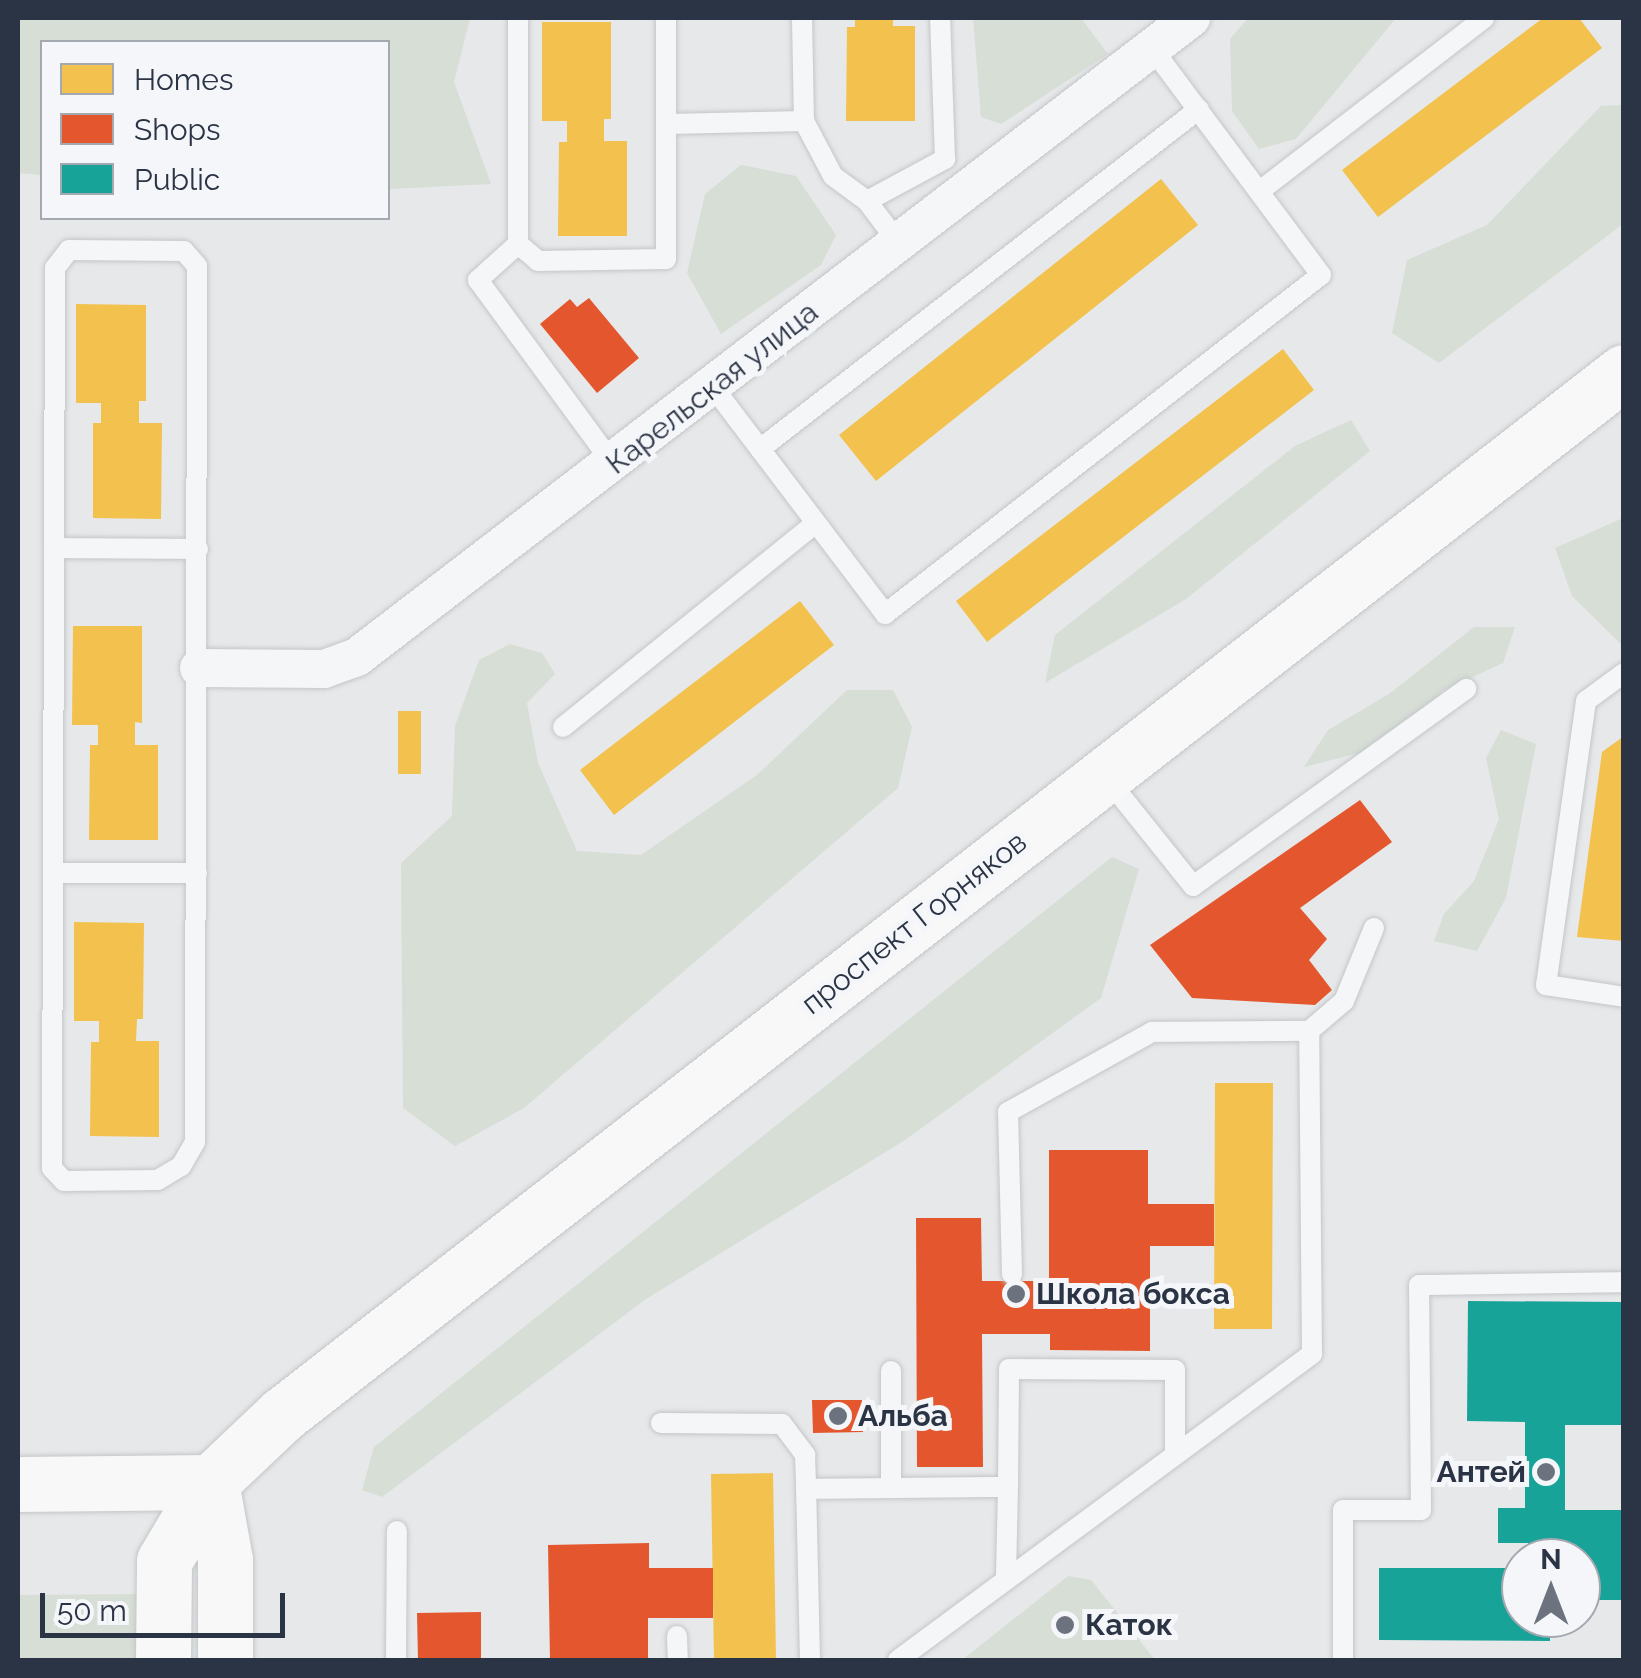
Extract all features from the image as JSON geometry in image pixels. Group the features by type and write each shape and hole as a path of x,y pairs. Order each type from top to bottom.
{"main road":[{"name":"проспект Горняков","path":"164,1660 164,1562 211,1482 283,1414 1103,773 1624,372"},
{"path":"18,1484 211,1482 225,1560 225,1660"}],"street":[{"name":"Карельская улица","path":"199,668 324,668 357,656 714,388 898,241 1191,18"}],"lane":[{"path":"518,18 518,244 478,280 614,464"},
{"path":"518,244 538,261 666,259 666,18"},
{"path":"802,18 804,121 833,176 867,201 898,241"},
{"path":"867,201 945,159 940,18"},
{"path":"1261,190 1484,18"},
{"path":"714,388 885,614 1322,275 1152,48"},
{"path":"760,449 1199,110"},
{"path":"667,124 804,121"},
{"path":"70,250 184,250 197,266 198,549 195,1142 182,1166 158,1180 64,1181 52,1168 55,268 70,250"},
{"path":"563,726 816,524"},
{"path":"56,548 198,549"},
{"path":"1624,673 1586,702 1546,985 1624,996"},
{"path":"1103,773 1193,886 1466,689"},
{"path":"54,873 198,873"},
{"path":"1012,1274 1008,1112 1152,1032 1309,1031 1344,1001 1374,928"},
{"path":"898,1660 1312,1354 1309,1031"},
{"path":"1343,1660 1343,1510 1421,1510 1420,1285 1624,1282"},
{"path":"1006,1578 1009,1369 1174,1370 1175,1455"},
{"path":"891,1370 891,1488"},
{"path":"661,1422 782,1424 805,1455 810,1660"},
{"path":"806,1489 1008,1487"},
{"path":"396,1532 396,1660"},
{"path":"678,1636 678,1660"}],"shaded area":[{"path":"18,18 470,18 454,82 491,184 390,189 390,40 40,40 40,175 18,173"},
{"path":"973,18 1081,18 1108,54 1001,124 981,117"},
{"path":"1248,18 1396,18 1296,139 1259,149 1232,111 1230,39"},
{"path":"1623,105 1623,224 1439,363 1392,333 1407,260 1487,225 1601,106"},
{"path":"741,165 796,176 836,235 821,265 721,334 687,273 705,194"},
{"path":"1351,420 1370,451 1186,599 1045,683 1055,635 1295,446"},
{"path":"1623,518 1623,646 1572,596 1555,548"},
{"path":"1474,627 1515,627 1503,663 1442,691 1409,727 1370,750 1304,767 1328,730 1389,694"},
{"path":"510,644 542,653 555,674 527,703 538,763 577,851 641,855 757,775 847,690 893,690 912,727 898,788 524,1108 455,1146 403,1108 401,863 452,816 455,726 479,660"},
{"path":"1501,730 1536,744 1506,898 1477,951 1434,941 1444,914 1474,881 1499,819 1486,758"},
{"path":"1112,857 1139,869 1101,998 905,1140 646,1299 382,1497 362,1490 374,1447"},
{"name":"Каток","path":"1068,1576 1091,1580 1155,1660 962,1660"},
{"path":"137,1594 138,1660 18,1660 18,1595"}],"building: Homes":[{"path":"855,18 893,18 893,26 915,26 915,121 846,121 847,27 855,27"},
{"path":"1543,18 1579,18 1602,48 1378,217 1342,170"},
{"path":"542,22 611,22 611,119 604,119 604,141 627,141 627,236 558,236 559,142 567,142 567,121 542,121"},
{"path":"1161,179 1198,225 876,481 839,435"},
{"path":"76,304 146,305 146,401 139,401 139,423 162,423 161,519 93,518 93,423 101,423 101,403 76,403"},
{"path":"1283,349 1314,390 987,642 956,601"},
{"path":"800,601 834,645 614,815 580,770"},
{"path":"73,626 142,626 142,723 135,722 135,745 158,745 158,840 89,840 90,745 98,745 98,725 72,725"},
{"path":"398,711 421,711 421,774 398,774"},
{"path":"1624,736 1624,941 1577,937 1602,752"},
{"path":"74,922 144,923 143,1019 137,1019 136,1041 159,1041 159,1137 90,1136 91,1042 99,1042 99,1021 74,1021"},
{"path":"1215,1083 1273,1083 1272,1329 1214,1329"},
{"path":"773,1473 776,1660 714,1660 711,1474"}],"building: Shops":[{"path":"589,298 639,358 597,393 540,324 570,299 577,307"},
{"path":"1360,800 1392,842 1300,908 1327,939 1309,960 1332,990 1315,1005 1192,998 1150,945"},
{"path":"1049,1150 1148,1150 1148,1204 1214,1204 1214,1246 1150,1246 1150,1351 1050,1350 1050,1334 982,1334 983,1467 917,1467 916,1218 981,1218 982,1281 1049,1281"},
{"path":"812,1400 862,1400 863,1432 813,1433"},
{"path":"649,1543 649,1568 713,1568 713,1618 648,1618 648,1660 550,1660 548,1545"},
{"path":"481,1612 481,1660 418,1660 417,1613"}],"building: Public":[{"path":"1468,1301 1622,1302 1622,1425 1565,1425 1565,1510 1624,1510 1624,1600 1601,1600 1601,1538 1501,1538 1498,1543 1498,1508 1525,1508 1525,1422 1467,1421"},
{"path":"1379,1568 1501,1568 1501,1638 1550,1638 1550,1641 1379,1640"}],"place":[{"name":"Школа бокса","path":"1016,1294"},
{"name":"Альба","path":"838,1416"},
{"name":"Антей","path":"1546,1472"},
{"name":"Каток","path":"1065,1625"}]}
